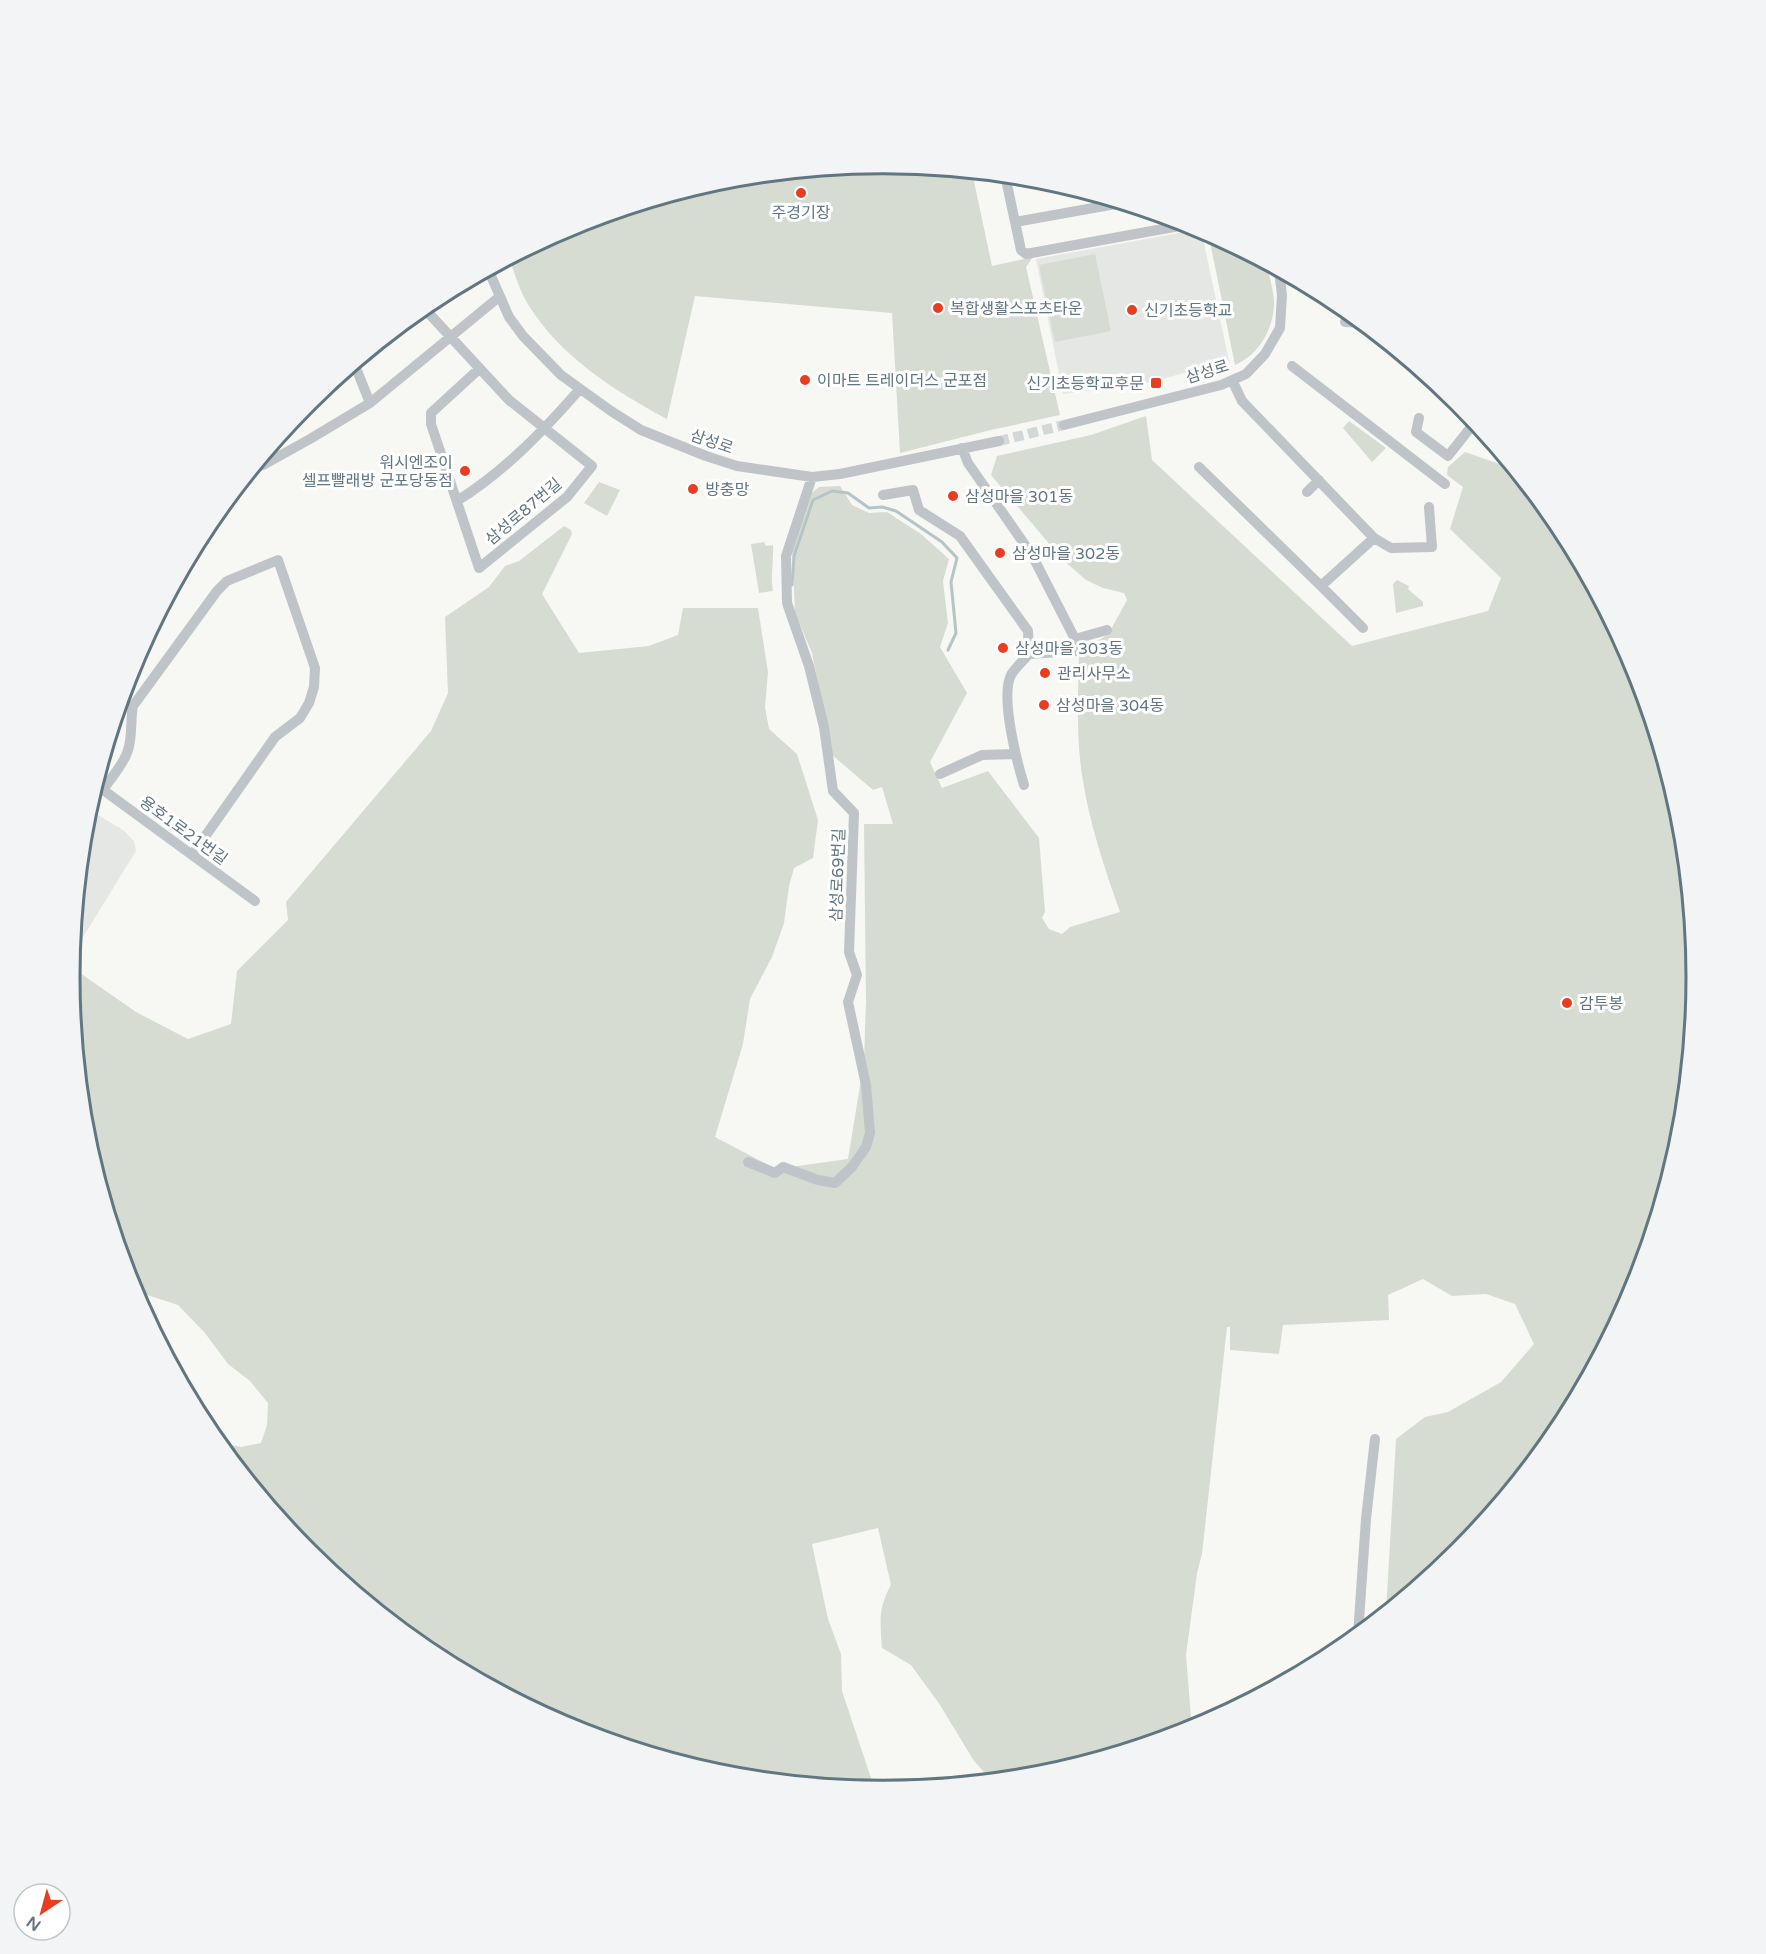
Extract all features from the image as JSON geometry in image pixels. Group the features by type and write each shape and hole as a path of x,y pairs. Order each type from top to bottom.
{"street":[{"path":"1007,183 1021,250 1026,254 1171,228"},
{"path":"1015,222 1106,206"},
{"name":"삼성로","path":"491,276 510,317 543,358 580,389 641,430 706,456 737,466 812,477 840,474 999,441"},
{"name":"삼성로","path":"1064,425 1221,385 1246,374 1265,354 1280,328 1281,279"},
{"path":"272,456 370,403 500,297"},
{"path":"430,314 479,369"},
{"path":"1292,366 1445,484"},
{"name":"삼성로87번길","path":"479,369 509,400 592,466 567,496 479,568 431,424 431,413 479,369"},
{"path":"357,370 370,403"},
{"path":"1232,380 1242,401 1374,538 1391,548 1431,547 1429,507"},
{"path":"457,501 477,489 545,429 580,389"},
{"path":"1419,418 1416,432 1448,456 1470,429"},
{"path":"962,448 968,463 1032,555 1075,639 1076,651 1029,654"},
{"path":"1199,466 1363,628"},
{"name":"삼성로69번길","path":"748,1162 775,1173 783,1167 818,1180 835,1183 852,1167 866,1147 870,1133 866,1085 848,1002 857,975 849,952 854,813 833,791 822,717 809,666 787,603 786,556 812,477"},
{"path":"1307,492 1319,480"},
{"path":"883,495 913,490 919,510 960,536 1028,631 1029,654 1010,676 1007,700 1015,754 1024,785"},
{"path":"1321,586 1374,538"},
{"path":"104,781 127,754 133,706 217,591 227,581 278,560 315,668 315,687 300,718 275,737 192,855"},
{"path":"1075,639 1107,630"},
{"path":"940,774 982,755 1015,754"},
{"name":"용호1로21번길","path":"102,789 255,901"},
{"path":"1359,1624 1366,1519 1375,1439"}],"shaded area":[{"name":"복합생활스포츠타운","path":"830,175 936,175 973,179 992,266 1033,257 1026,267 1060,415 900,453 892,313 695,296 667,419 628,397 573,357 542,324 526,301 511,265 528,256 625,216 726,189 778,180"},
{"name":"신기초등학교","path":"1183,232 1204,241 1229,361 1147,383 1063,394 1036,259"},
{"path":"1210,244 1268,272 1273,291 1274,310 1269,329 1259,347 1235,365"},
{"path":"1095,254 1111,331 1055,342 1039,265"},
{"path":"1146,416 1152,460 1352,646 1488,611 1501,578 1450,529 1463,487 1447,475 1448,467 1465,452 1501,465 1551,531 1579,575 1604,622 1644,719 1671,820 1680,872 1685,924 1686,977 1685,1030 1680,1082 1659,1185 1644,1235 1604,1332 1579,1379 1551,1423 1487,1507 1451,1545 1387,1602 1396,1439 1425,1417 1448,1412 1501,1382 1534,1344 1515,1304 1486,1294 1452,1296 1423,1279 1388,1295 1389,1320 1283,1325 1279,1354 1230,1350 1230,1327 1227,1327 1202,1554 1197,1573 1186,1655 1191,1719 1141,1738 1091,1753 986,1774 974,1761 940,1705 911,1665 882,1648 881,1615 891,1585 878,1528 812,1544 828,1619 841,1654 842,1691 872,1780 778,1774 675,1753 625,1738 528,1698 481,1673 394,1614 353,1581 315,1545 279,1507 231,1445 241,1447 261,1443 267,1425 268,1403 250,1381 228,1364 205,1333 178,1305 146,1294 141,1284 122,1235 95,1134 86,1082 81,1030 80,973 136,1012 188,1039 231,1024 237,971 288,920 286,902 431,731 448,693 445,617 489,587 505,566 519,561 564,526 571,530 572,534 542,594 579,653 649,646 678,635 683,608 758,608 768,672 765,707 769,729 797,754 818,820 813,858 794,868 784,923 772,957 750,999 743,1044 715,1137 776,1169 848,1159 864,1061 866,1001 864,824 893,824 882,787 873,790 832,755 812,653 795,613 792,546 808,496 819,487 840,486 852,505 869,513 887,512 921,534 949,559 943,581 948,623 940,647 967,693 930,762 942,788 988,771 1039,838 1045,912 1042,918 1049,929 1062,934 1070,927 1120,912 1098,844 1085,793 1079,745 1078,685 1079,655 1109,633 1127,600 1124,593 1103,588 1086,580 1063,560 991,475 997,456 1091,435"},
{"path":"1349,421 1386,448 1372,462 1343,428"},
{"path":"599,482 620,490 607,516 584,503"},
{"path":"764,542 766,546 773,545 773,591 759,593 751,544"},
{"path":"1397,580 1409,586 1408,589 1423,602 1423,606 1396,613 1393,584"},
{"path":"96,814 123,830 134,841 136,851 81,941 86,872"}],"waterway":[{"path":"792,585 794,556 813,500 832,491 848,493 869,508 882,507 896,511 942,542 957,558 951,582 956,633 948,650"}],"tunnel":[{"path":"999,441 1064,425"}],"place":[{"name":"주경기장","path":"801,193"},
{"name":"복합생활스포츠타운","path":"938,308"},
{"name":"신기초등학교","path":"1132,310"},
{"name":"이마트 트레이더스 군포점","path":"805,380"},
{"name":"신기초등학교후문","path":"1156,383"},
{"name":"워시엔조이 셀프빨래방 군포당동점","path":"465,471"},
{"name":"방충망","path":"693,489"},
{"name":"삼성마을 301동","path":"953,496"},
{"name":"삼성마을 302동","path":"1000,553"},
{"name":"삼성마을 303동","path":"1003,648"},
{"name":"관리사무소","path":"1045,673"},
{"name":"삼성마을 304동","path":"1044,705"},
{"name":"감투봉","path":"1567,1003"}]}
